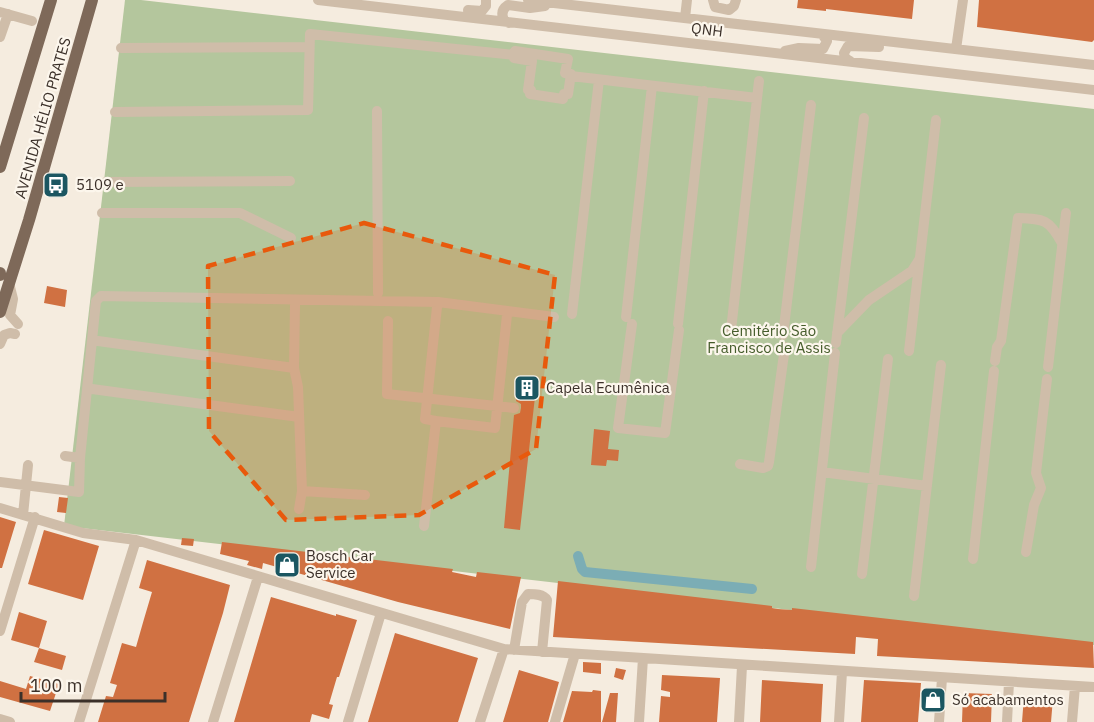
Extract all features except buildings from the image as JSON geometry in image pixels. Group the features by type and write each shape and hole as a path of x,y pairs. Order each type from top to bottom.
{"main road":[{"name":"AVENIDA HÉLIO PRATES","path":"0,167 51,0"},
{"name":"AVENIDA HÉLIO PRATES","path":"0,312 3,277 29,220 92,0"}],"street":[{"name":"QNH","path":"318,0 1094,90"},
{"path":"435,12 458,9 478,12 484,9 486,0"},
{"name":"QNH","path":"528,0 1094,65"},
{"path":"685,18 687,0"},
{"path":"713,0 717,8 729,10 734,6 736,0"},
{"path":"956,49 963,0"},
{"path":"509,23 504,20 502,14 508,5 530,8 557,2"},
{"path":"0,37 4,13 32,21"},
{"path":"115,112 308,110 310,34 514,55 514,58 532,61 528,90 531,90 530,94 563,99 564,94 568,94 571,76"},
{"path":"773,53 799,48 823,50 827,41 822,34"},
{"path":"849,61 845,58 844,53 848,46 877,47 897,42"},
{"path":"121,48 309,47"},
{"path":"514,55 515,51 568,58 566,73 572,74 571,76 757,98"},
{"path":"572,314 599,80"},
{"path":"731,330 759,81"},
{"path":"1068,87 1094,83"},
{"path":"652,86 618,428 665,433 704,91"},
{"path":"783,335 811,105"},
{"path":"377,111 378,293"},
{"path":"811,567 864,118"},
{"path":"909,351 936,120"},
{"path":"106,182 290,182"},
{"path":"102,213 240,213 291,238"},
{"path":"1048,367 1066,213"},
{"path":"973,560 994,366 997,347 1001,341 1018,218 1041,219 1048,222 1054,227 1062,243"},
{"path":"836,343 869,300 912,271 920,258"},
{"path":"0,344 4,335 16,329 10,315 13,299 3,277"},
{"path":"0,482 79,492 80,458 96,301 101,296 438,302 554,317"},
{"path":"295,304 294,368 298,387 302,491 299,509"},
{"path":"437,307 425,419 495,428 507,315"},
{"path":"388,321 387,394 514,408"},
{"path":"98,341 294,368"},
{"path":"740,464 763,468 768,466 785,347"},
{"path":"862,574 888,359"},
{"path":"914,596 941,365"},
{"path":"1026,552 1034,505 1041,488 1036,473 1047,379"},
{"path":"93,389 299,417"},
{"path":"424,526 435,421"},
{"path":"65,456 80,458"},
{"path":"0,631 29,516 28,465"},
{"path":"822,472 927,486"},
{"path":"302,491 365,495"},
{"path":"0,508 83,533 136,540 509,649 742,666 1094,687"},
{"path":"79,722 136,540"},
{"path":"213,722 258,577"},
{"path":"480,722 509,649 522,602 528,594 544,596 547,600 542,652"},
{"path":"348,722 381,613"},
{"path":"555,722 575,654"},
{"path":"639,722 643,658"},
{"path":"739,722 742,666"},
{"path":"839,722 842,672"},
{"path":"939,722 942,678"},
{"path":"1007,722 1009,682"},
{"path":"1072,722 1075,686"},
{"path":"0,719 10,722"}],"highlighted area":[{"path":"364,223 555,275 536,449 419,515 286,520 209,431 208,266"}],"green space":[{"name":"Cemitério São Francisco de Assis","path":"125,0 1094,109 1094,645 64,526"}],"waterway":[{"path":"578,556 585,572 752,589"}],"place":[{"name":"5109 e","path":"56,185"},
{"name":"Capela Ecumênica","path":"527,388"},
{"name":"Bosch Car Service","path":"287,565"},
{"name":"Só acabamentos","path":"933,700"}]}
